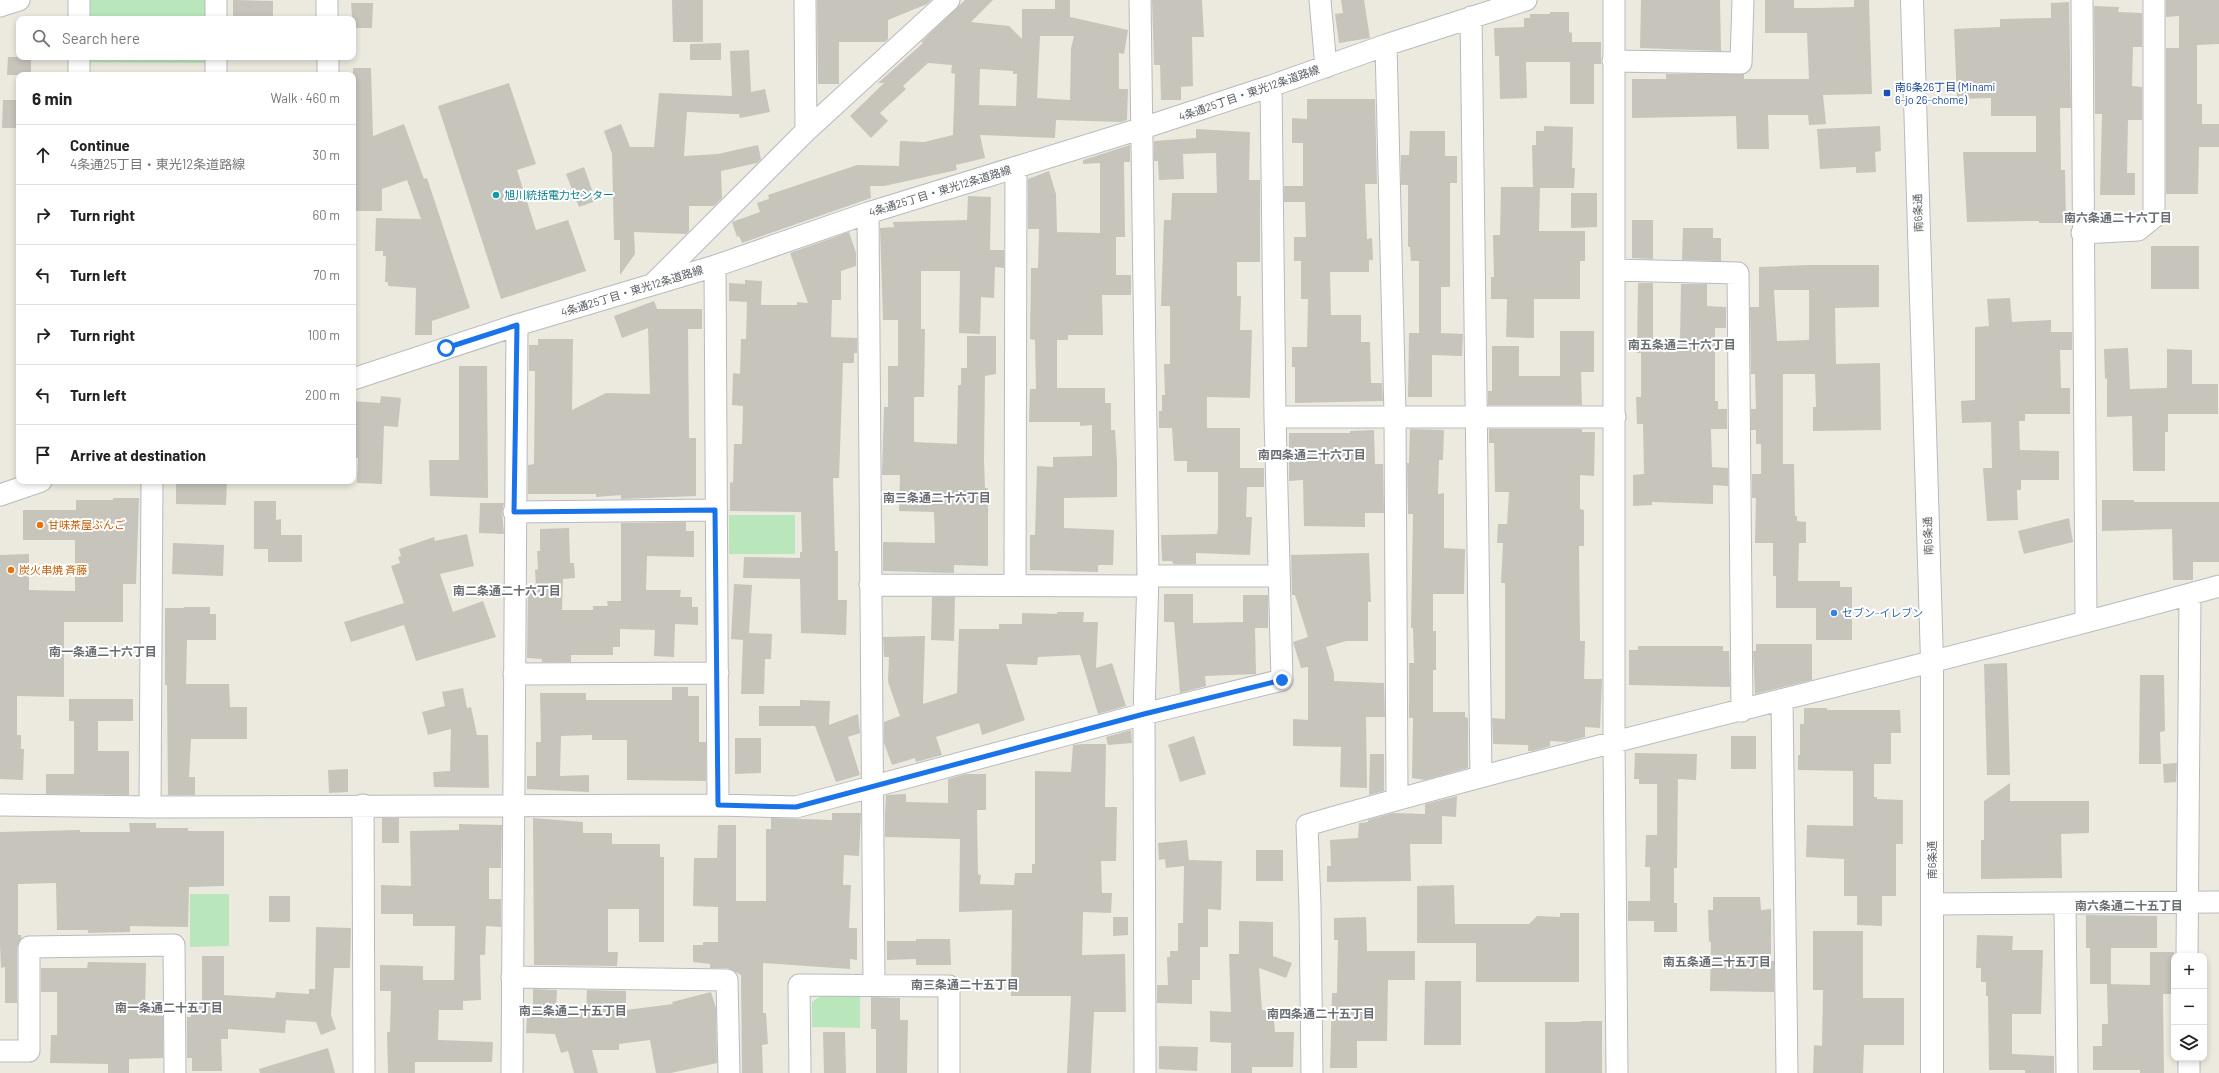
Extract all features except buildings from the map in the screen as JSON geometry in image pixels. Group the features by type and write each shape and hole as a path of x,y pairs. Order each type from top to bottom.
{"street":[{"path":"0,6 19,0"},
{"path":"79,16 80,0"},
{"path":"216,0 216,16"},
{"path":"327,0 327,16"},
{"path":"805,0 806,131"},
{"path":"1140,0 1143,128 1147,581 1144,714 1145,1073"},
{"path":"1320,0 1326,67"},
{"name":"4条通25丁目・東光12条道路線","path":"356,378 517,325 715,266 868,213 1143,128 1326,67 1479,10 1526,0"},
{"path":"1614,0 1614,743 1617,1073"},
{"path":"1613,61 1741,63 1743,0"},
{"name":"南6条通","path":"1912,0 1932,660 1932,1073"},
{"path":"2082,0 2082,233 2086,621"},
{"path":"2082,233 2138,230 2154,217 2154,0"},
{"path":"651,286 806,131 946,2"},
{"path":"1479,10 1477,416 1481,776"},
{"path":"1386,45 1395,415 1397,799"},
{"path":"79,60 79,72"},
{"path":"216,60 216,72"},
{"path":"328,60 328,72"},
{"path":"0,805 150,807 363,805 718,805 796,807 1144,714 1282,680 1275,417 1271,86"},
{"path":"1015,585 1016,167"},
{"path":"868,213 871,787 874,985"},
{"path":"715,266 715,510 718,673 718,805"},
{"path":"1614,270 1738,273 1742,711"},
{"path":"512,1073 515,805 514,512 517,325"},
{"path":"1275,417 1395,415 1615,417"},
{"path":"0,495 32,484"},
{"path":"150,807 152,484"},
{"path":"514,512 715,510"},
{"path":"870,585 1015,585 1279,576"},
{"path":"1312,1073 1310,907 1306,825 1481,776 1742,711 2219,586"},
{"path":"2187,953 2190,594"},
{"path":"514,674 718,673"},
{"path":"1782,700 1787,1073"},
{"path":"363,805 364,1073"},
{"path":"1932,904 2219,902"},
{"path":"2065,904 2067,1073"},
{"path":"0,1051 29,1051 29,946 174,945 175,1073"},
{"path":"512,978 727,980 729,1073"},
{"path":"800,1073 799,985 949,986 949,1073"},
{"path":"2189,1061 2189,1073"}],"green space":[{"path":"79,0 216,0 216,16 79,16"},
{"path":"79,60 216,60 216,63 79,62"},
{"path":"729,515 795,515 795,554 729,554"},
{"path":"190,894 229,894 229,946 190,947"},
{"path":"825,993 860,994 860,1028 812,1027 812,1002"}],"place":[{"name":"南6条26丁目 (Minami 6-jo 26-chome)","path":"1887,93"},
{"name":"旭川統括電力センター","path":"496,195"},
{"name":"甘味茶屋ぶんご","path":"40,525"},
{"name":"炭火串焼 斉藤","path":"11,570"},
{"name":"セブン-イレブン","path":"1834,613"}],"district":[{"name":"南六条通二十六丁目","path":"2118,218"},
{"name":"南五条通二十六丁目","path":"1682,345"},
{"name":"南四条通二十六丁目","path":"1312,455"},
{"name":"南三条通二十六丁目","path":"937,498"},
{"name":"南二条通二十六丁目","path":"507,591"},
{"name":"南一条通二十六丁目","path":"103,652"},
{"name":"南六条通二十五丁目","path":"2129,906"},
{"name":"南五条通二十五丁目","path":"1717,962"},
{"name":"南三条通二十五丁目","path":"965,985"},
{"name":"南一条通二十五丁目","path":"169,1008"},
{"name":"南二条通二十五丁目","path":"573,1011"},
{"name":"南四条通二十五丁目","path":"1321,1014"}],"route":[{"path":"446,348 517,325 514,512 715,510 718,673 718,805 796,807 1144,714 1282,680"}]}
